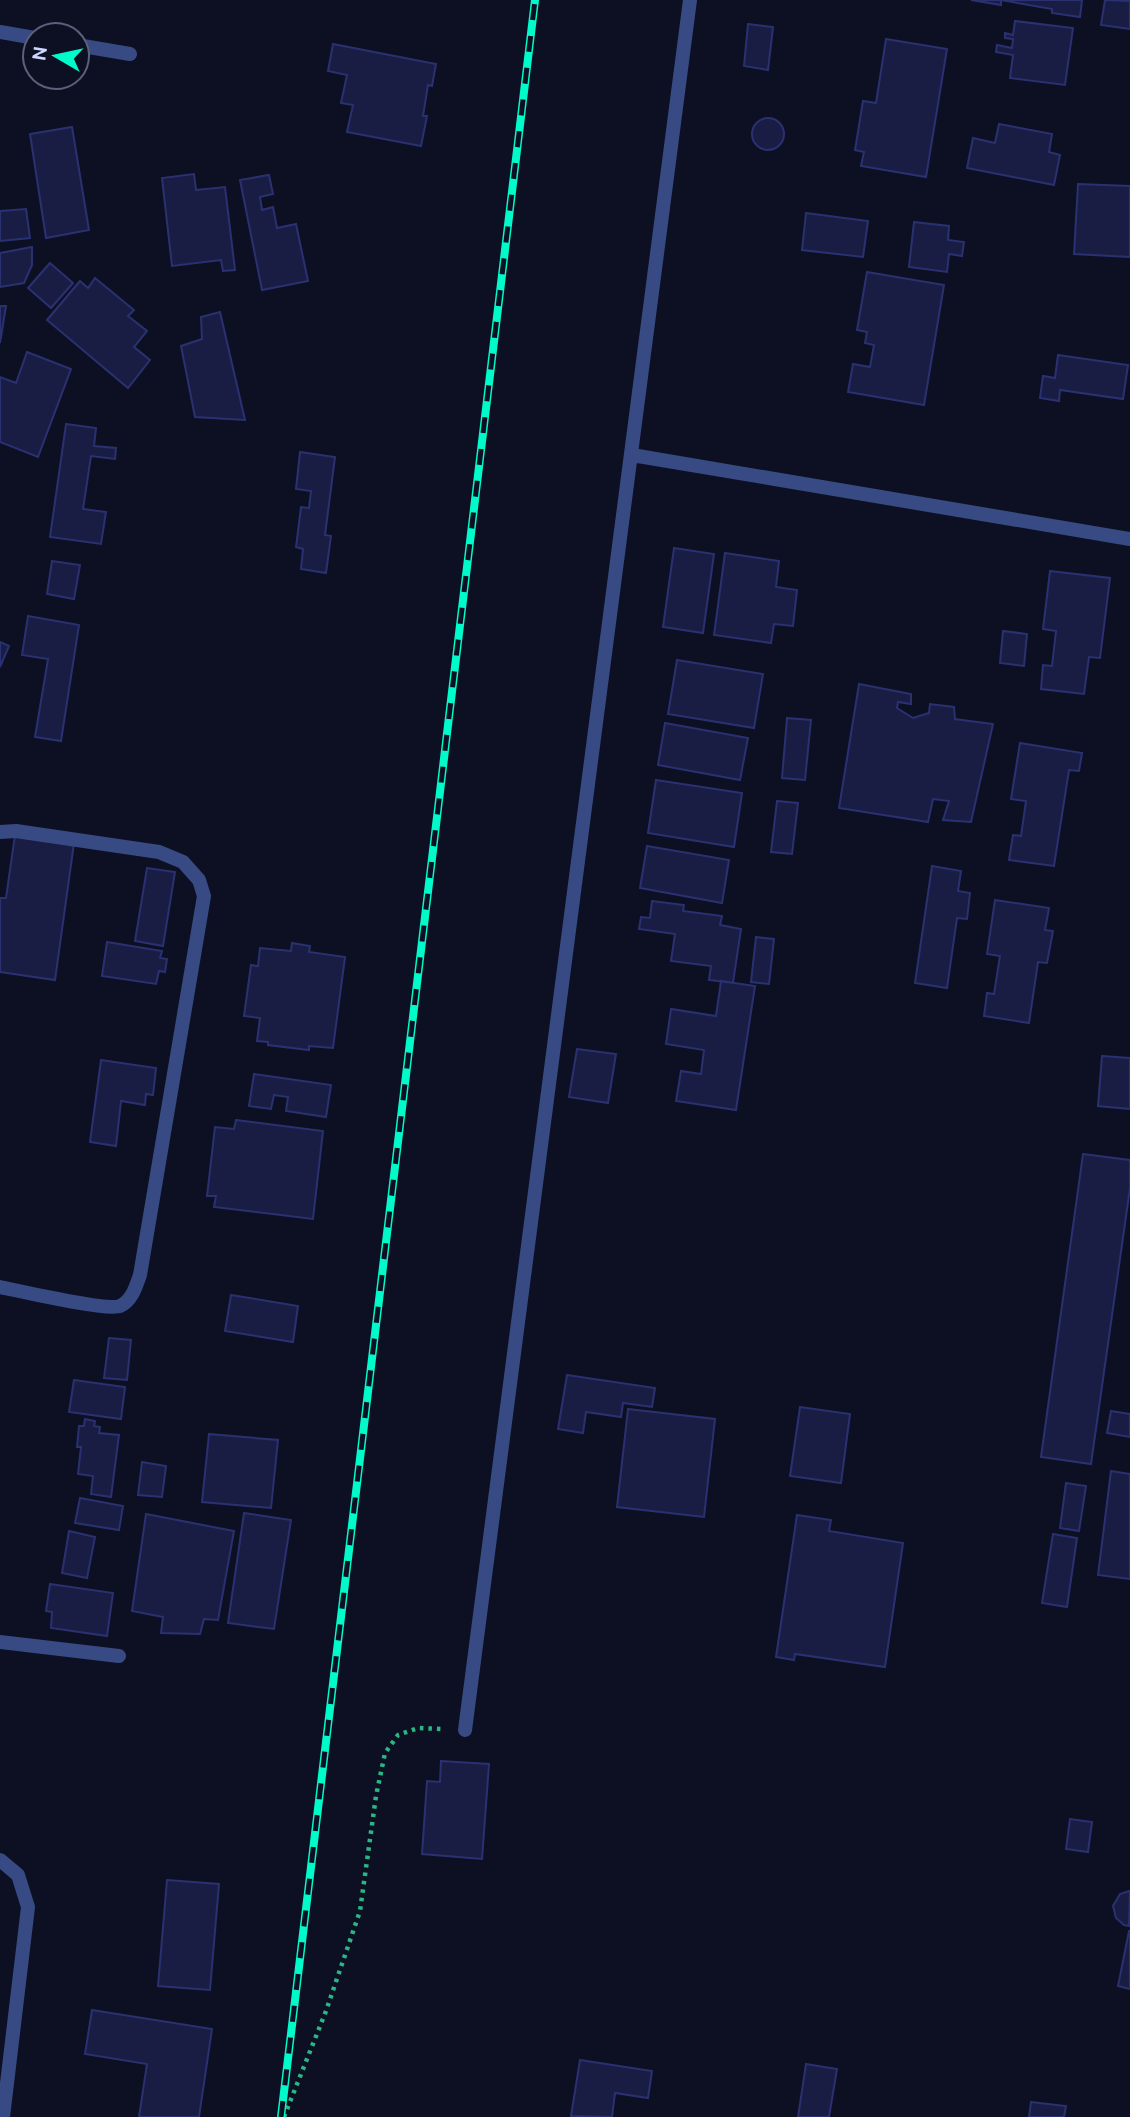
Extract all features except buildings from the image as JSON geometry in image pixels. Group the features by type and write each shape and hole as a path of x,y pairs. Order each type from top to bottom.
{"street":[{"path":"465,1730 690,0"},
{"path":"0,32 21,36"},
{"path":"91,47 130,54"},
{"path":"632,454 1130,539"},
{"path":"0,832 16,831 159,852 183,862 199,880 204,896 140,1275 132,1296 120,1306 102,1307 0,1287"},
{"path":"0,1642 119,1656"},
{"path":"0,1860 18,1875 28,1907 3,2117"}],"path":[{"path":"284,2117 326,2011 360,1910 376,1796 386,1753 398,1735 418,1728 465,1730"}],"railway":[{"path":"281,2117 535,0"}]}
